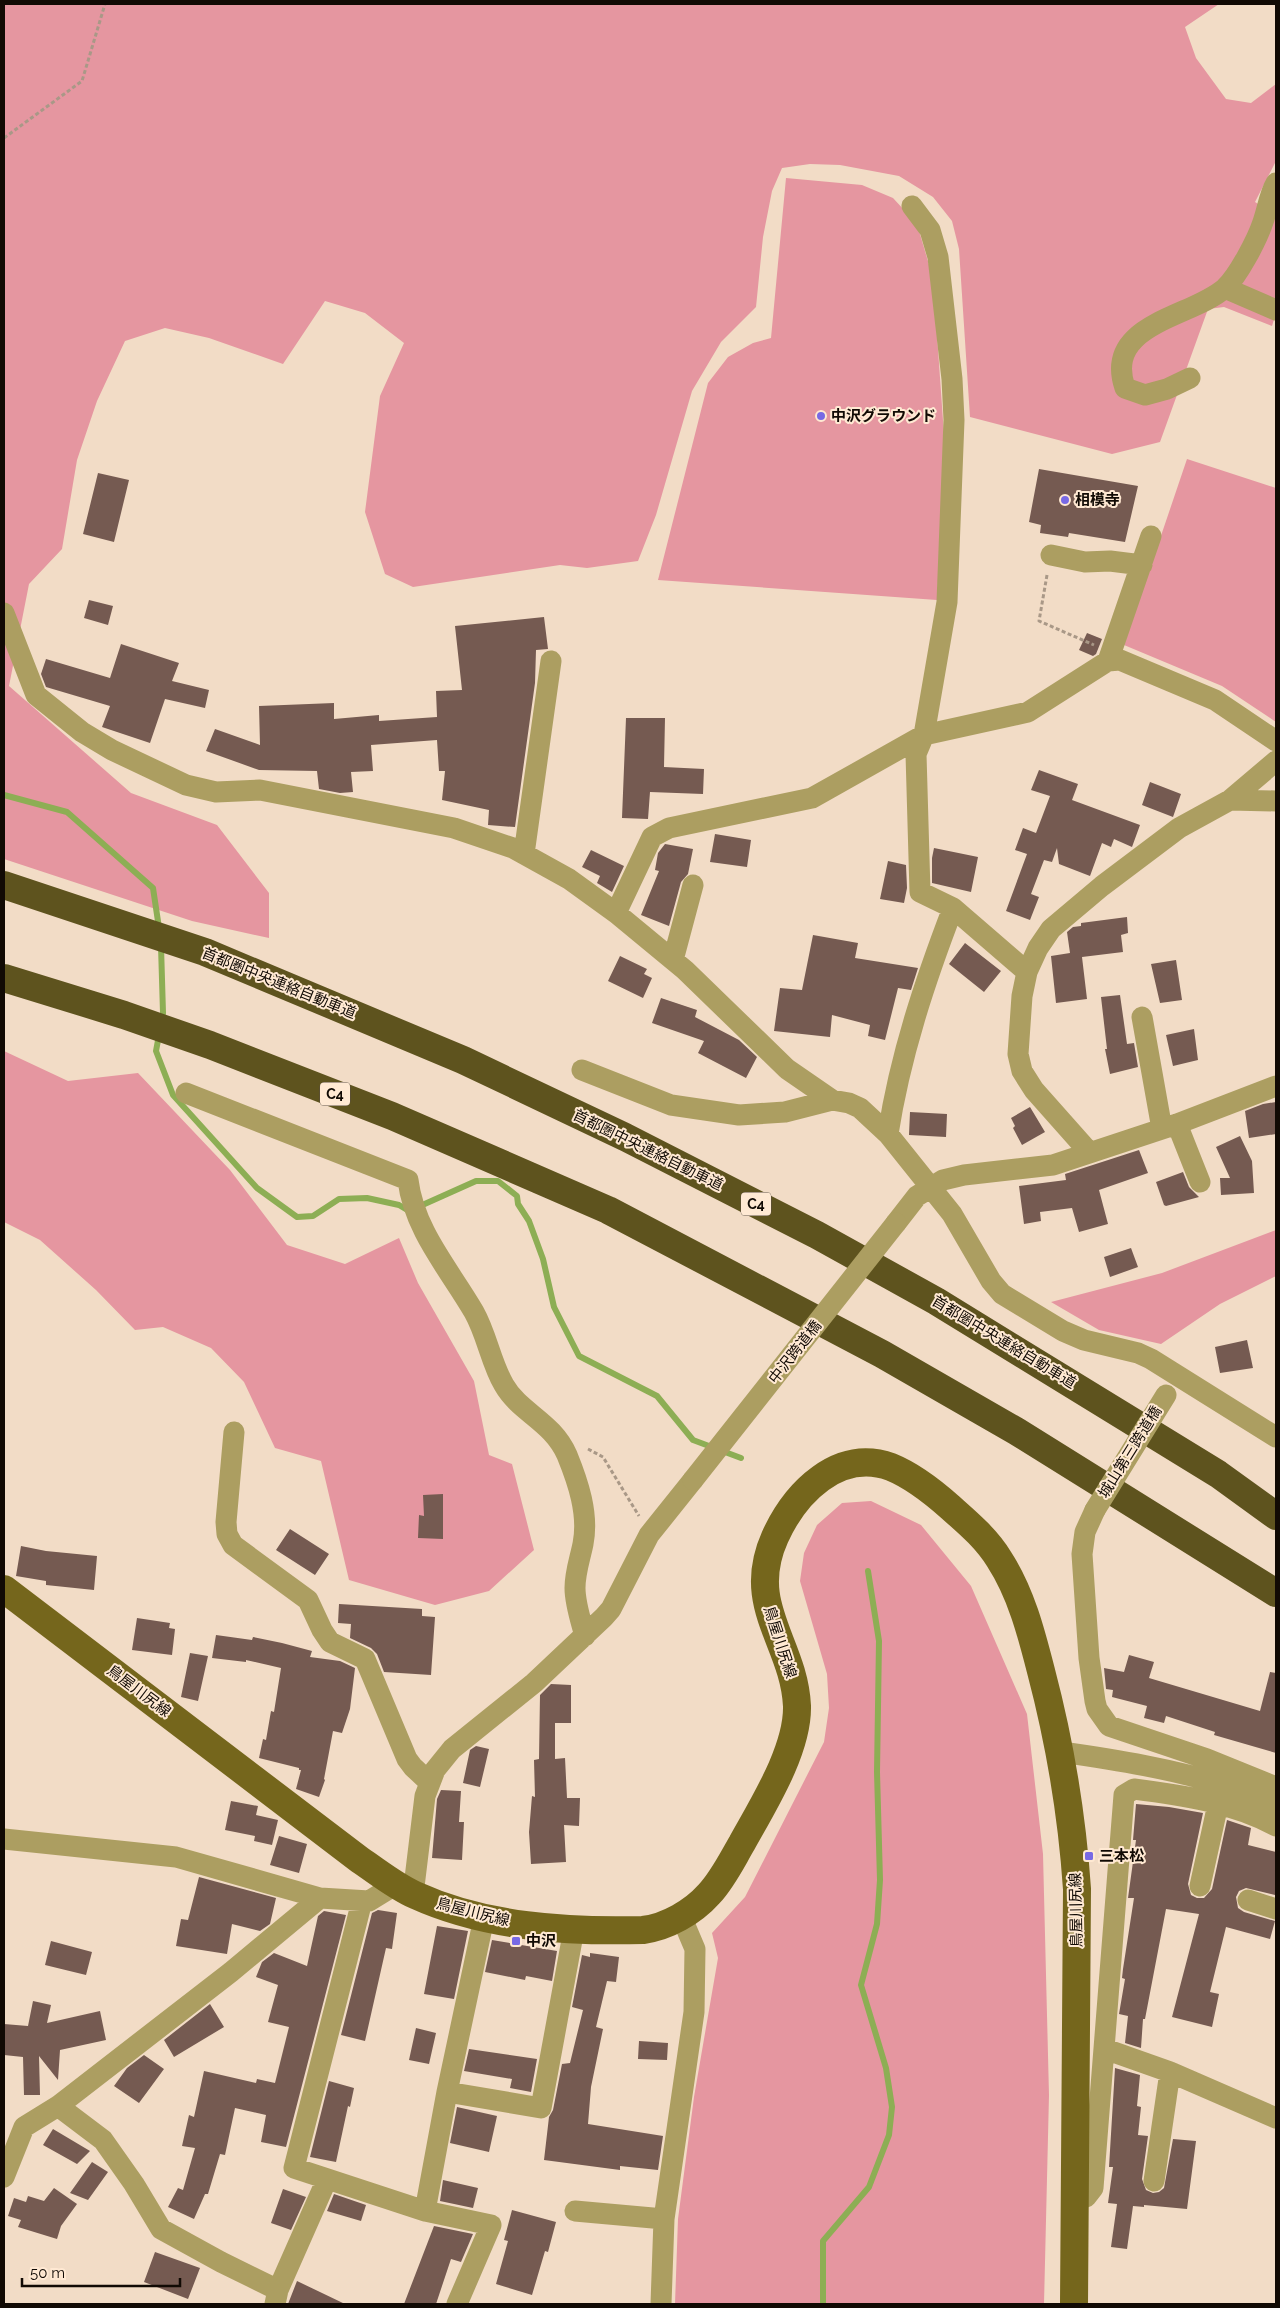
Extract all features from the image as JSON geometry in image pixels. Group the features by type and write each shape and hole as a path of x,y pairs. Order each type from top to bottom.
{"highway":[{"name":"首都圏中央連絡自動車道","path":"10,887 205,952 463,1060 625,1137 817,1235 936,1301 1218,1474 1276,1516"},
{"name":"C4","path":"4,978 124,1015 210,1045 392,1116 608,1210 882,1354 1152,1514 1276,1592"}],"main road":[{"name":"鳥屋川尻線","path":"4,1589 404,1890 484,1918 574,1929 653,1929 681,1916 703,1900 720,1880 756,1818 789,1748 796,1724 795,1692 791,1672 767,1605 764,1585 766,1564 776,1535 791,1508 813,1484 834,1469 853,1464 868,1463 890,1467 907,1475 945,1502 990,1546 1010,1577 1026,1616 1061,1752 1077,1888 1073,2199 1074,2304"}],"street":[{"path":"1190,378 1167,389 1145,395 1126,388 1122,377 1123,356 1128,345 1152,326 1225,288 1253,247 1264,221 1270,192 1276,183"},
{"path":"912,206 930,230 938,257 952,379 954,420 946,602 924,735 916,754 920,892 954,908 1027,972"},
{"path":"1225,288 1276,310"},
{"path":"1108,661 1151,536"},
{"path":"1051,555 1085,562 1110,561 1142,565"},
{"path":"4,612 36,695 82,732 97,741 186,785 216,792 260,790 387,814 454,828 513,848 569,879 616,913 673,960 787,1069 832,1100"},
{"path":"524,854 551,660"},
{"path":"616,913 652,837 670,828 812,798 924,735 1028,712 1108,661 1120,660 1215,700 1276,741"},
{"path":"1089,1152 1048,1108 1022,1071 1018,1054 1018,1034 1022,996 1027,972 1042,942 1051,929 1065,915 1179,828 1230,800 1276,761"},
{"path":"1230,800 1276,801"},
{"path":"673,960 693,885"},
{"path":"888,1134 893,1099 928,974 954,908"},
{"path":"1142,1017 1169,1126 1200,1182"},
{"path":"582,1070 671,1105 739,1115 785,1112 832,1100 849,1103 860,1108 888,1134 952,1214 991,1281 1002,1294 1063,1331 1084,1340 1138,1353 1276,1437"},
{"name":"中沢跨道橋","path":"428,1781 452,1749 534,1683 611,1609 649,1535 917,1196 943,1180 964,1175 1039,1168 1169,1126 1276,1086"},
{"path":"186,1093 408,1180 411,1199 419,1220 442,1262 474,1313 504,1386 520,1404 543,1422 557,1438 566,1454 583,1504 584,1542 575,1575 575,1591 585,1636"},
{"name":"城山第三跨道橋","path":"1180,1377 1166,1395 1095,1510 1085,1532 1082,1554 1089,1658 1095,1701 1103,1719 1109,1726 1207,1759 1276,1787"},
{"path":"4,1839 176,1857 320,1898 369,1901 404,1890 428,1781 413,1768 407,1759 364,1659 330,1642 322,1630 308,1600 233,1545 227,1534 226,1522 234,1432"},
{"path":"1061,1752 1108,1758 1168,1770 1228,1786 1276,1807"},
{"path":"1073,2199 1086,2197 1093,2188 1124,1795 1134,1789 1174,1794 1218,1804 1276,1826"},
{"path":"1200,1886 1218,1804"},
{"path":"4,2177 14,2126 58,2106 231,1972 320,1898"},
{"path":"1248,1900 1276,1908"},
{"path":"362,1901 294,2168 425,2211 491,2225 457,2304"},
{"path":"661,2304 664,2219 694,2012 696,1949 681,1916"},
{"path":"425,2211 447,2092 484,1918"},
{"path":"447,2092 541,2108 574,1929"},
{"path":"1105,2049 1170,2072 1276,2118"},
{"path":"1154,2181 1170,2072"},
{"path":"58,2106 103,2140 134,2184 161,2229 221,2262 277,2297 327,2178"},
{"path":"575,2211 664,2219"}],"path":[{"path":"4,138 82,81 105,4"},
{"path":"1051,555 1039,620 1081,640"},
{"path":"557,1438 575,1441 603,1457 643,1523"}],"shaded area":[{"path":"4,4 1219,4 1185,27 1196,58 1226,99 1251,103 1276,84 1276,161 1255,202 1276,215 1276,313 1272,326 1224,307 1208,309 1160,442 1112,454 970,417 959,249 952,221 933,197 899,176 840,165 810,164 782,168 772,191 763,237 756,307 721,342 692,391 656,515 638,561 587,568 560,565 413,587 385,574 365,512 380,396 404,343 365,313 325,301 283,364 209,338 165,328 125,341 97,401 77,460 62,549 29,584 9,686 131,793 217,825 269,893 269,938 192,921 4,859"},
{"name":"中沢グラウンド","path":"786,178 862,185 893,198 917,224 933,278 945,449 937,600 658,580 708,383 728,357 753,343 771,338"},
{"path":"1187,459 1276,488 1276,722 1222,686 1124,645"},
{"path":"4,1051 68,1081 138,1073 230,1170 287,1245 345,1264 399,1238 418,1283 474,1381 489,1455 512,1464 534,1550 489,1591 435,1605 349,1580 321,1461 275,1448 244,1382 211,1348 163,1327 135,1330 96,1290 40,1240 4,1222"},
{"path":"1276,1230 1276,1276 1220,1304 1161,1344 1099,1330 1051,1302 1162,1273"},
{"path":"871,1501 921,1525 971,1586 1027,1714 1043,1854 1049,2095 1044,2304 675,2304 678,2219 694,2097 718,1958 712,1933 745,1897 824,1742 829,1708 827,1674 800,1581 804,1553 817,1525 842,1503"}],"building":[{"name":"相模寺","path":"1039,469 1138,486 1125,542 1069,533 1068,537 1040,533 1041,525 1029,522"},
{"path":"98,473 129,480 114,542 83,534"},
{"path":"89,600 113,606 108,625 84,618"},
{"path":"544,617 548,649 536,650 535,683 515,827 488,825 489,810 442,800 445,771 439,771 437,740 371,745 373,771 351,772 353,792 340,793 319,789 317,771 259,770 206,751 215,729 260,745 259,706 334,703 334,719 379,715 379,721 437,717 436,691 462,690 455,626"},
{"path":"1087,633 1102,639 1096,654 1093,656 1079,650"},
{"path":"121,644 179,663 172,681 209,690 205,708 165,699 150,743 102,727 110,706 46,687 41,674 46,659 110,678"},
{"path":"626,718 665,718 664,767 704,769 703,794 650,792 648,819 622,818"},
{"path":"1039,770 1078,784 1072,800 1140,825 1132,847 1114,839 1111,847 1102,843 1090,876 1059,864 1057,848 1052,862 1044,860 1031,894 1039,897 1030,920 1006,911 1027,854 1015,850 1023,828 1036,833 1050,796 1031,790"},
{"path":"1150,782 1181,794 1173,817 1142,805"},
{"path":"715,834 751,840 747,867 710,862"},
{"path":"665,844 693,849 688,874 681,882 669,926 641,915 659,871 655,870 658,853"},
{"path":"934,848 978,857 971,892 932,883"},
{"path":"591,850 624,866 612,892 597,883 600,876 582,867"},
{"path":"888,861 906,865 907,888 904,903 880,899"},
{"path":"1127,917 1128,933 1121,935 1123,952 1082,957 1087,999 1056,1003 1051,956 1070,953 1067,932 1073,927 1081,926 1081,923"},
{"path":"813,935 858,943 855,958 918,968 911,990 898,988 885,1040 868,1036 870,1025 832,1015 830,1037 774,1031 780,988 802,990"},
{"path":"965,943 1001,971 984,992 949,964"},
{"path":"620,956 647,969 644,974 652,978 643,998 608,981"},
{"path":"1176,960 1182,1000 1160,1003 1151,964"},
{"path":"1120,995 1127,1044 1134,1043 1138,1067 1110,1074 1105,1049 1107,1049 1101,997"},
{"path":"661,998 697,1010 695,1017 739,1040 757,1057 746,1078 698,1053 704,1041 652,1023"},
{"path":"1194,1029 1198,1060 1173,1066 1166,1035"},
{"path":"1276,1102 1276,1134 1249,1138 1245,1111 1263,1104"},
{"path":"1030,1107 1045,1132 1022,1145 1013,1128 1015,1126 1011,1118"},
{"path":"910,1112 947,1114 946,1137 909,1135"},
{"path":"1240,1136 1252,1161 1254,1193 1221,1195 1220,1178 1230,1178 1216,1147"},
{"path":"1139,1150 1148,1173 1099,1190 1108,1224 1079,1232 1072,1208 1040,1212 1041,1221 1024,1224 1019,1186 1066,1180 1065,1174"},
{"path":"1183,1172 1189,1187 1199,1197 1164,1205 1156,1182"},
{"path":"1131,1248 1138,1267 1110,1277 1104,1257"},
{"path":"1247,1340 1253,1368 1220,1373 1215,1347"},
{"path":"443,1494 443,1539 418,1538 419,1515 424,1516 423,1495"},
{"path":"290,1529 329,1554 315,1575 276,1550"},
{"path":"21,1546 46,1551 97,1556 94,1590 46,1585 46,1581 16,1576"},
{"path":"339,1604 422,1609 422,1616 435,1617 431,1675 384,1672 377,1654 371,1648 350,1638 351,1624 338,1623"},
{"path":"137,1618 170,1623 169,1628 175,1629 172,1655 132,1650"},
{"path":"216,1635 252,1640 253,1637 282,1643 312,1651 310,1657 340,1661 355,1668 350,1709 342,1733 333,1731 325,1780 319,1797 296,1789 301,1770 299,1768 259,1758 263,1739 266,1740 271,1711 274,1712 281,1668 246,1660 246,1662 212,1658"},
{"path":"190,1653 208,1656 198,1701 181,1697"},
{"path":"1129,1655 1154,1662 1149,1678 1260,1711 1270,1672 1276,1673 1276,1753 1214,1735 1215,1732 1166,1716 1164,1723 1144,1718 1147,1706 1112,1697 1113,1690 1106,1689 1104,1668 1124,1672"},
{"path":"551,1684 571,1685 571,1723 555,1723 555,1759 565,1758 567,1798 580,1798 579,1826 564,1825 566,1862 531,1864 529,1832 532,1796 535,1797 534,1760 539,1759 540,1695"},
{"path":"476,1746 489,1749 480,1787 463,1783 470,1750"},
{"path":"441,1790 461,1791 459,1822 464,1822 462,1860 432,1858 437,1799"},
{"path":"231,1801 258,1806 256,1815 278,1820 272,1845 254,1841 255,1836 225,1830"},
{"path":"1136,1804 1203,1813 1188,1884 1191,1895 1197,1898 1204,1898 1212,1889 1227,1820 1251,1828 1248,1845 1276,1852 1275,1895 1246,1888 1239,1891 1236,1897 1238,1908 1244,1912 1275,1921 1270,1939 1226,1927 1210,1992 1219,1994 1212,2027 1172,2017 1199,1914 1166,1909 1145,2019 1143,2019 1141,2048 1125,2043 1128,2016 1119,2014 1125,1979 1122,1978 1123,1969 1134,1898 1128,1898 1136,1840 1133,1840"},
{"path":"279,1836 307,1844 299,1873 270,1865"},
{"path":"199,1877 276,1898 270,1924 260,1931 232,1924 227,1954 176,1946 181,1919 188,1920"},
{"path":"378,1910 397,1913 392,1949 386,1948 365,2041 341,2035 372,1913"},
{"path":"324,1911 346,1915 286,2147 261,2142 266,2115 235,2108 225,2155 220,2154 208,2194 205,2194 194,2219 168,2207 178,2188 183,2190 195,2148 182,2146 189,2115 194,2117 204,2071 256,2083 257,2079 275,2083 289,2027 268,2022 278,1985 256,1977 262,1962 274,1953 307,1966 318,1916"},
{"path":"437,1926 468,1931 454,1999 424,1994"},
{"path":"492,1940 557,1951 552,1981 526,1976 525,1980 485,1972"},
{"path":"51,1941 92,1952 86,1975 45,1965"},
{"path":"590,1953 619,1957 616,1982 607,1981 596,2027 603,2029 591,2087 588,2124 663,2136 658,2170 620,2166 620,2170 544,2160 549,2117 553,2110 562,2064 570,2063 583,2010 572,2007 582,1955 590,1957"},
{"path":"33,2001 51,2005 47,2023 100,2011 106,2040 60,2050 58,2080 39,2056 40,2095 24,2095 23,2057 4,2055 4,2024 28,2026"},
{"path":"210,2004 224,2027 174,2057 164,2040"},
{"path":"416,2028 436,2033 429,2064 409,2060"},
{"path":"639,2041 668,2043 667,2060 638,2059"},
{"path":"469,2049 537,2059 531,2092 510,2088 512,2079 464,2071"},
{"path":"144,2055 164,2069 139,2103 114,2086 127,2068"},
{"path":"1115,2068 1140,2075 1137,2106 1141,2107 1138,2135 1148,2136 1142,2179 1146,2190 1153,2193 1159,2192 1164,2188 1173,2139 1196,2141 1187,2209 1144,2205 1144,2207 1133,2206 1127,2249 1111,2247 1117,2204 1108,2203 1113,2167 1109,2167"},
{"path":"329,2081 354,2088 350,2107 348,2106 336,2162 310,2157"},
{"path":"457,2107 497,2116 489,2152 450,2143"},
{"path":"53,2129 90,2151 77,2164 43,2145"},
{"path":"92,2162 108,2172 88,2200 70,2193"},
{"path":"443,2180 478,2188 473,2208 440,2201"},
{"path":"54,2188 77,2204 61,2226 57,2239 18,2227 21,2220 8,2216 14,2198 26,2202 28,2196 44,2201"},
{"path":"283,2189 306,2197 291,2230 271,2223"},
{"path":"334,2194 366,2205 361,2221 327,2211"},
{"path":"512,2210 556,2222 548,2252 545,2251 532,2295 496,2284 508,2241 504,2240"},
{"path":"434,2226 473,2234 461,2262 451,2259 436,2304 404,2304"},
{"path":"155,2252 200,2268 188,2299 144,2282"},
{"path":"297,2281 345,2304 288,2304"}],"waterway":[{"path":"4,795 67,812 153,888 159,928"},
{"path":"161,946 162,1020"},
{"path":"159,1035 156,1051 173,1095 257,1188 297,1217 313,1216 339,1199 367,1198 399,1205 409,1211 476,1181 498,1181 517,1196 518,1204 529,1221 543,1259 554,1307 579,1356 657,1396 693,1440 741,1458"},
{"path":"823,2304 823,2241 869,2187 889,2135 892,2107 886,2068 861,1985 877,1924 880,1880 877,1772 879,1641 868,1571"}],"place":[{"name":"中沢グラウンド","path":"821,416"},
{"name":"相模寺","path":"1065,500"},
{"name":"三本松","path":"1089,1856"},
{"name":"中沢","path":"516,1941"}]}
